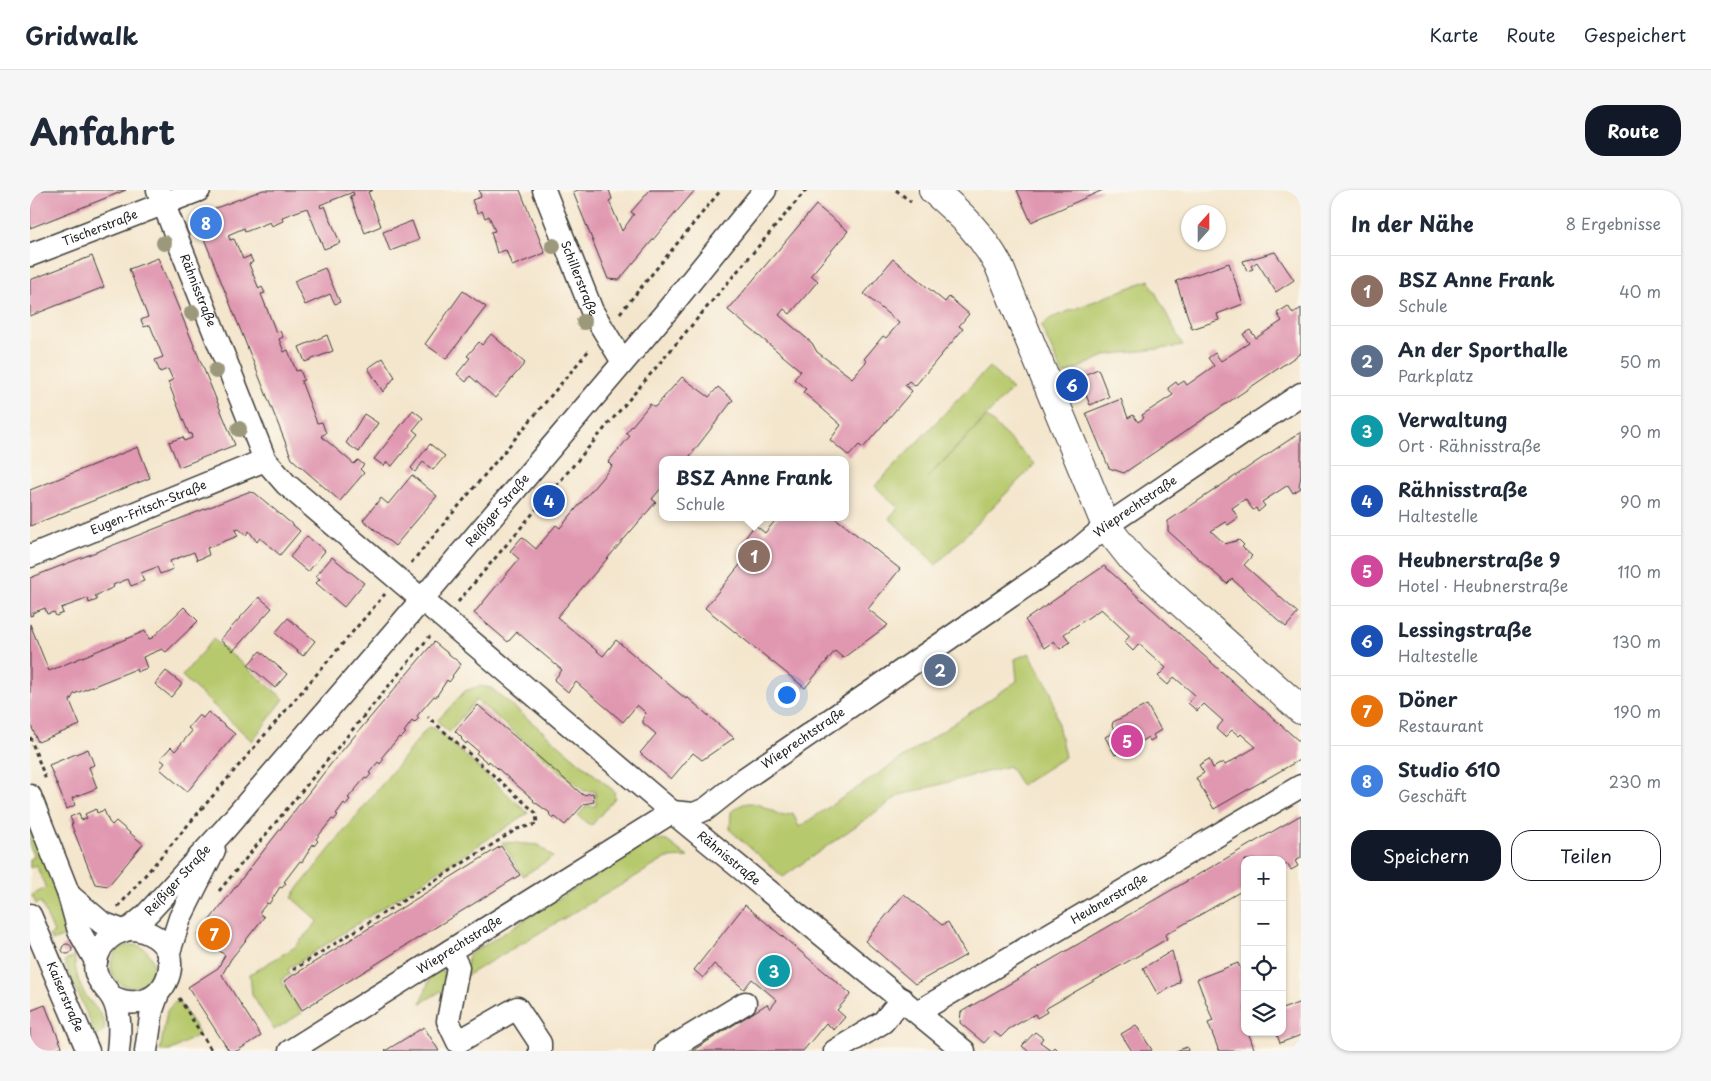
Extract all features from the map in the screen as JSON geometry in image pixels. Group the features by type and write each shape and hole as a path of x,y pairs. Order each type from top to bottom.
{"main road":[{"path":"925,199 974,227 991,251 1106,526 1133,560 1301,710"}],"street":[{"name":"Tischerstraße","path":"30,255 160,197 199,190"},
{"name":"Schillerstraße","path":"544,190 592,311 623,362"},
{"name":"Reißiger Straße","path":"96,961 105,942 145,916 225,829 422,601 765,190"},
{"name":"Rähnisstraße","path":"160,197 265,460 286,484 672,812 964,1051"},
{"name":"Wieprechtstraße","path":"290,1051 672,812 694,814 706,809 744,779 1075,552 1106,526 1301,394"},
{"name":"Eugen-Fritsch-Straße","path":"30,556 265,460"},
{"name":"Heubnerstraße","path":"835,1051 910,1006 1301,786"},
{"path":"30,796 70,895 79,931 96,961 96,970 101,985 112,997 127,1003 165,998"},
{"name":"Reißiger Straße","path":"168,955 180,918 225,829"},
{"path":"70,895 102,923 126,930"},
{"name":"Kaiserstraße","path":"30,914 88,1051"},
{"name":"Reißiger Straße","path":"126,930 152,935 164,947 170,962 165,998 152,1010 146,1051"},
{"path":"450,951 458,967 448,1021 460,1046 517,1008 540,1043 540,1051"},
{"path":"112,997 120,1028 118,1051"},
{"path":"666,1051 745,1003"}],"path":[{"path":"134,889 397,580 721,190"},
{"path":"216,895 444,619 806,190"},
{"path":"896,190 925,199"},
{"path":"292,970 517,828 537,824 536,812 428,717"},
{"path":"165,998 178,996 212,1051"}],"green space":[{"path":"1149,280 1183,346 1107,355 1063,375 1041,326 1051,318"},
{"path":"989,367 1012,389 927,478 987,417 1035,464 936,565 889,518 898,508 875,486"},
{"path":"213,639 284,699 252,741 182,676"},
{"path":"1029,653 1051,691 1065,757 1021,785 1009,766 900,795 783,877 730,830 731,812 744,804 750,803 762,806 783,816 793,813 799,827 1017,681 1015,659"},
{"path":"479,686 491,688 614,791 615,798 591,826 578,816 586,806 596,806 595,791 584,791 476,700 449,732 437,721 465,691"},
{"path":"428,727 436,729 528,813 288,969 290,974 281,980 302,1013 274,1030 252,995 250,974 295,947 318,921 292,898"},
{"path":"30,826 51,873 70,934 52,941 49,936 54,933 41,902 36,904 32,895 46,888 36,865 30,868 30,859 34,857 30,847"},
{"path":"653,839 667,841 688,857 667,858 464,977 469,955"},
{"path":"502,842 539,845 553,857 523,876"},
{"path":"136,945 144,948 150,954 153,966 150,978 144,984 128,987 120,984 114,978 111,962 114,954 120,948"},
{"path":"75,951 78,978 84,993 103,1018 105,1027 100,1035 91,1040 89,1034 92,1026 64,961 72,958"},
{"path":"439,970 446,972 448,987 421,1003 431,975"},
{"path":"174,1002 179,1002 198,1031 198,1035 170,1051 160,1051 167,1011"}],"building":[{"path":"30,190 126,190 30,228"},
{"path":"263,190 373,190 368,192 381,226 365,233 350,196 354,195 353,192 320,205 321,208 325,206 340,243 324,249 307,208 282,217 283,221 272,226 270,222 245,232 244,228 228,235 230,240 234,239 243,259 250,256 253,262 249,264 259,289 262,287 265,293 261,294 276,332 280,331 283,337 279,339 284,352 288,350 296,371 300,370 304,380 301,381 317,423 322,422 326,433 321,436 354,464 358,460 364,465 360,469 364,473 340,501 292,459 195,216"},
{"path":"479,190 520,190 545,253 512,266 506,250 497,253 491,232 495,231 489,216 485,218 482,211 477,213 472,200 481,197"},
{"path":"578,190 609,190 612,199 609,201 622,231 634,214 631,212 650,190 695,190 619,280 608,279 573,192"},
{"path":"1017,190 1103,190 1031,222"},
{"path":"816,205 848,231 811,275 818,281 790,314 784,309 779,315 812,343 817,352 852,378 867,361 864,359 883,336 886,338 899,323 864,294 893,259 945,302 949,297 969,314 959,326 963,329 915,386 909,381 905,385 912,391 863,448 859,445 849,456 830,440 841,425 803,392 806,389 794,379 801,371 728,310"},
{"path":"412,221 419,240 390,251 383,232"},
{"path":"1275,252 1294,280 1276,292 1257,262 1251,266 1253,269 1247,271 1243,261"},
{"path":"92,256 104,287 30,316 30,280"},
{"path":"158,258 235,445 179,467 169,442 183,437 184,441 192,438 191,433 189,434 168,382 173,380 168,369 160,372 155,360 163,357 150,325 144,327 141,320 148,317 129,269"},
{"path":"1229,263 1243,304 1217,314 1219,320 1192,329 1176,281"},
{"path":"325,268 340,302 335,304 330,294 305,305 294,281"},
{"path":"463,291 486,307 446,359 425,344"},
{"path":"1288,306 1293,314 1301,308 1301,353 1124,473 1109,468 1086,413 1121,399 1128,418 1133,415 1138,422 1144,418 1142,415 1173,395 1168,388 1176,382 1178,385 1184,381 1187,385 1214,366 1208,358 1215,353 1221,361 1249,343 1243,334 1250,330 1256,338 1282,321 1277,313"},
{"path":"491,334 525,363 495,398 470,376 466,382 457,374 470,358 467,356 479,342 482,345"},
{"path":"327,335 333,351 305,362 299,347"},
{"path":"383,358 395,377 383,392 368,368"},
{"path":"1098,369 1109,397 1090,405 1079,377"},
{"path":"682,377 709,397 718,387 733,400 690,456 659,456 659,491 652,499 656,502 557,617 603,656 616,640 686,699 687,697 734,738 702,760 693,753 671,779 640,753 656,734 643,723 646,713 637,705 623,722 576,682 568,692 554,680 562,670 517,632 508,642 474,613 519,559 510,551 522,537 536,549 556,525 560,528 612,466 608,462 630,436 626,433 650,404 655,407"},
{"path":"413,410 423,418 413,430 418,434 392,466 387,462 384,466 374,459"},
{"path":"364,414 378,423 359,452 346,443"},
{"path":"1301,432 1301,476 1299,485 1301,488 1293,493 1288,485 1262,502 1265,506 1258,512 1256,508 1253,510 1245,499 1232,508 1238,518 1228,525 1225,522 1211,531 1225,544 1239,540 1244,545 1242,547 1252,556 1244,565 1298,613 1286,627 1232,579 1227,584 1199,559 1168,531 1168,521"},
{"path":"430,444 445,456 433,470 423,462 415,472 411,468"},
{"path":"138,447 150,478 30,526 30,490"},
{"path":"412,475 437,496 395,546 363,520 381,498 388,504"},
{"path":"248,492 255,493 300,531 280,555 260,538 257,542 249,531 246,535 239,529 235,530 238,536 207,548 209,555 197,560 194,552 170,561 173,569 160,574 157,567 141,573 144,581 131,586 128,579 113,585 114,587 95,596 97,600 89,603 88,598 61,608 63,613 56,616 54,612 47,614 45,608 32,613 33,615 30,616 30,578"},
{"path":"775,521 839,521 900,569 868,609 888,625 843,658 835,651 805,688 705,608 752,550 742,542 755,525 765,533"},
{"path":"307,536 325,551 308,572 290,557"},
{"path":"332,557 364,583 344,607 316,583 320,579 316,576"},
{"path":"1104,566 1301,743 1301,759 1214,809 1196,778 1204,773 1199,765 1209,759 1213,768 1223,762 1225,765 1256,747 1241,734 1239,736 1232,730 1225,737 1216,729 1223,721 1204,704 1197,711 1188,703 1195,695 1174,677 1168,685 1158,676 1166,668 1139,644 1133,651 1124,642 1130,636 1101,609 1064,634 1070,642 1060,649 1054,641 1044,648 1025,620"},
{"path":"259,597 272,608 233,651 220,640"},
{"path":"184,607 198,621 166,652 162,649 143,657 147,668 137,672 136,669 74,694 70,701 80,725 38,742 30,723 30,624 49,671 145,631 149,639 152,638"},
{"path":"288,618 315,641 303,656 275,633"},
{"path":"434,642 461,664 453,677 449,682 447,680 436,697 434,696 417,716 419,718 414,723 412,721 404,732 406,733 401,738 399,737 382,757 384,759 380,764 378,762 369,773 371,774 367,779 365,778 348,798 350,799 346,805 344,803 334,820 332,819 316,839 318,841 314,846 313,844 302,862 300,861 284,882 286,883 282,888 280,887 269,904 267,903 259,913 264,917 231,959 222,975 261,1036 237,1051 229,1051 188,987 218,968 225,955 198,935 330,765"},
{"path":"260,651 287,674 275,688 248,665"},
{"path":"166,671 182,684 171,697 155,684"},
{"path":"478,705 583,795 593,793 594,802 584,804 565,825 555,817 553,819 550,813 533,801 489,761 488,763 476,753 478,751 467,742 466,744 455,731"},
{"path":"1147,705 1161,730 1153,735 1155,738 1150,741 1148,737 1131,748 1115,755 1105,737 1116,731 1112,726 1113,722"},
{"path":"208,712 235,734 187,792 160,769 165,763 160,759 171,747 175,751 192,731 188,728 199,715 203,718"},
{"path":"88,749 94,765 89,767 97,788 72,798 75,805 67,809 49,765"},
{"path":"96,809 97,813 104,810 112,825 116,821 143,844 108,886 95,884 71,824 73,824 70,817 79,813 81,820 87,818 85,814"},
{"path":"1301,815 1301,858 1295,861 1298,866 1291,870 1286,865 1286,856 1241,856 1241,891 1165,935 1167,939 1045,1009 1047,1012 1037,1018 1035,1014 1009,1029 1001,1037 994,1032 984,1043 960,1023 961,1012"},
{"path":"501,846 520,875 302,1010 284,981"},
{"path":"904,894 942,925 948,922 966,955 915,984 865,941"},
{"path":"745,905 851,994 837,1010 845,1017 834,1030 826,1023 803,1051 692,1051 767,1004 770,1009 777,1000 752,979 744,989 714,964 703,978 694,970"},
{"path":"65,944 69,944 72,949 71,953 65,954 62,951 62,947"},
{"path":"1172,951 1180,982 1158,995 1143,968"},
{"path":"1238,963 1241,970 1241,1036 1249,1036 1255,1051 1219,1051 1208,1023 1213,1021 1197,979"},
{"path":"1301,1002 1301,1035 1280,1043 1277,1036 1286,1036 1286,1008"},
{"path":"45,1005 62,1047 53,1051 30,1051 30,1011"},
{"path":"1136,1025 1152,1050 1132,1051 1121,1034"},
{"path":"424,1027 439,1051 385,1051"},
{"path":"1035,1032 1043,1038 1040,1042 1051,1050 1054,1047 1058,1051 1028,1051 1022,1046"},
{"path":"1187,1047 1188,1051 1176,1051"}],"place":[{"name":"Studio 610","path":"206,223"},
{"name":"Lessingstraße","path":"1072,385"},
{"name":"Rähnisstraße","path":"549,501"},
{"name":"BSZ Anne Frank","path":"754,556"},
{"name":"An der Sporthalle","path":"940,670"},
{"name":"Heubnerstraße 9","path":"1127,741"},
{"name":"Döner","path":"214,934"},
{"name":"Verwaltung","path":"774,971"}]}
